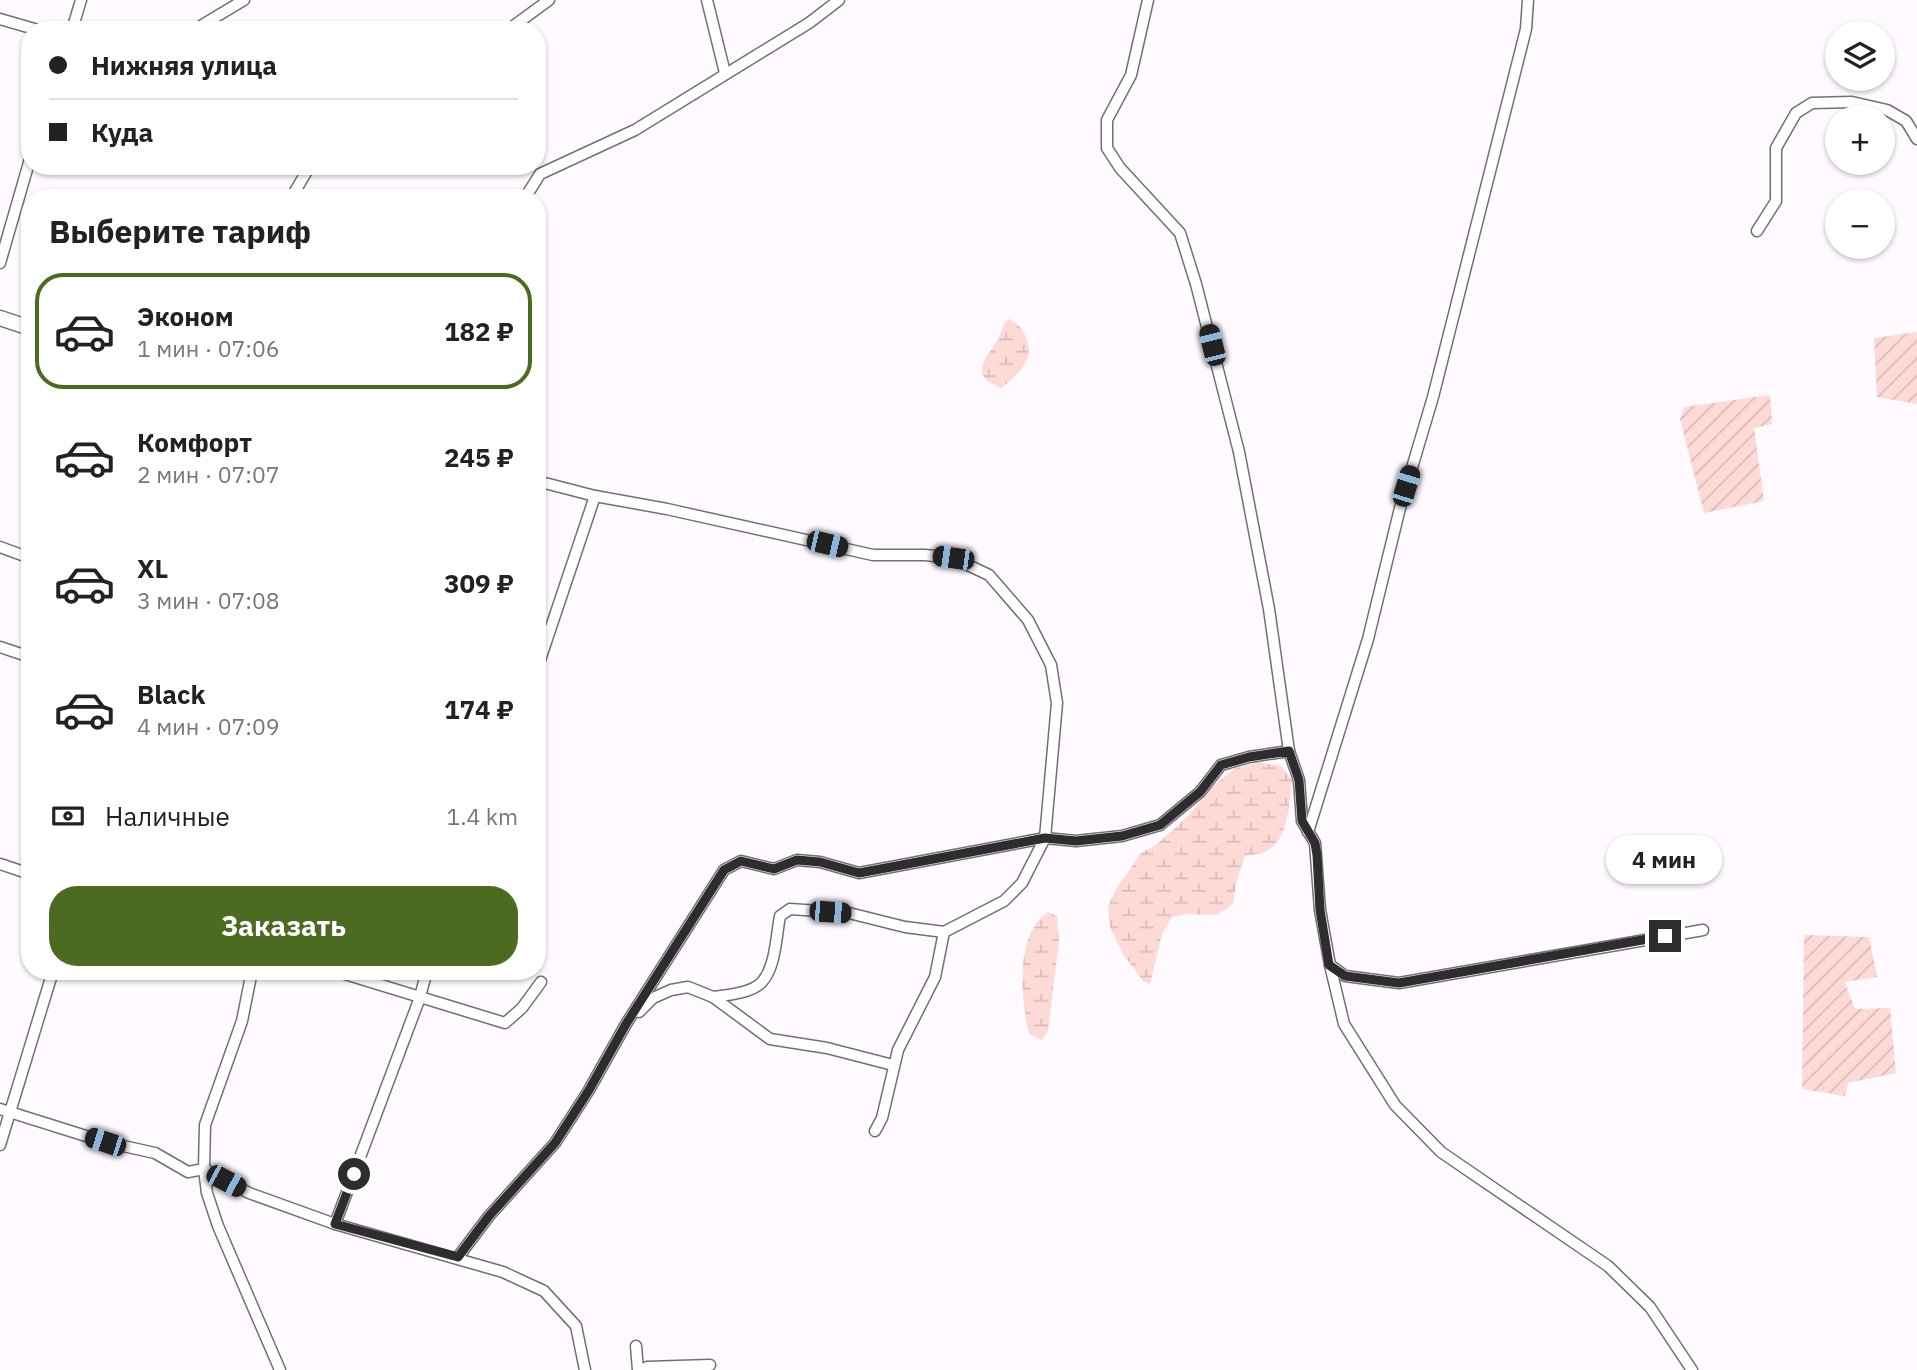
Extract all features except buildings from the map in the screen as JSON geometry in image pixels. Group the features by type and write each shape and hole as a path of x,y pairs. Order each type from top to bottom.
{"street":[{"path":"75,21 81,0"},
{"path":"209,21 244,0"},
{"path":"520,21 549,0"},
{"path":"706,0 725,73"},
{"path":"546,171 635,130 809,23 839,0"},
{"path":"1148,0 1130,75 1107,120 1107,148 1119,168 1180,233 1196,284 1239,452 1269,609 1289,751 1299,780 1302,821 1315,843 1320,910 1329,965 1344,1024 1395,1105 1441,1152 1608,1266 1650,1307 1692,1370"},
{"path":"1308,832 1368,639 1400,508 1433,397 1527,29 1528,0"},
{"path":"0,19 21,25"},
{"path":"1757,231 1776,201 1776,148 1796,113 1812,103 1852,102 1887,110 1906,121 1917,139"},
{"path":"296,189 304,175"},
{"path":"0,263 21,190"},
{"path":"0,318 21,325"},
{"path":"546,483 873,555 953,558 989,575 1028,620 1051,665 1057,703 1045,838 1022,883 1004,901 944,932 905,927 849,913 790,909 780,916 772,963 762,983 743,992 713,997"},
{"path":"546,642 595,496"},
{"path":"0,547 21,555"},
{"path":"0,647 21,654"},
{"path":"458,1257 489,1216 555,1143 626,1024 724,870 741,861 774,869 797,860 820,862 859,873 1045,838 1076,841 1122,836 1160,825 1200,792 1221,765 1249,757 1289,751"},
{"path":"0,864 21,871"},
{"path":"1329,965 1345,976 1399,983 1703,930"},
{"path":"875,1131 882,1118 898,1050 935,976 944,932"},
{"path":"0,1144 5,1110 50,980"},
{"path":"250,980 242,1021 205,1125 204,1169 207,1193 218,1226 280,1370"},
{"path":"355,980 505,1023 522,1008 541,982"},
{"path":"362,980 418,999"},
{"path":"335,1224 424,980"},
{"path":"626,1024 653,998 671,990 688,987 713,997 770,1039 827,1048 893,1065"},
{"path":"5,1110 105,1142 155,1153 188,1172 204,1169 249,1192 335,1224 503,1272 544,1291 576,1326 585,1370"},
{"path":"636,1346 640,1370 647,1367 710,1366"}],"green space":[{"path":"1009,319 1023,332 1029,351 1019,372 1001,388 985,378 982,372 985,360"},
{"path":"1917,332 1917,404 1877,397 1874,338"},
{"path":"1770,395 1772,424 1754,428 1764,501 1704,513 1680,419 1684,407"},
{"path":"1258,762 1281,766 1292,780 1287,819 1280,838 1265,852 1245,856 1236,883 1233,904 1217,915 1188,914 1172,917 1162,934 1150,984 1143,981 1123,954 1110,927 1108,907 1116,889 1141,853 1156,845 1189,815 1210,789 1234,769"},
{"path":"1048,912 1057,916 1059,942 1048,1031 1042,1040 1029,1034 1024,1004 1023,969 1030,936 1037,922"},
{"path":"1804,935 1869,937 1877,977 1845,982 1855,1009 1890,1008 1896,1073 1848,1083 1845,1096 1802,1089"}],"route":[{"path":"354,1174 335,1224 458,1257 489,1216 555,1143 626,1024 724,870 741,861 774,869 797,860 820,862 859,873 1045,838 1076,841 1122,836 1160,825 1200,792 1221,765 1249,757 1289,751 1299,780 1302,821 1315,843 1320,910 1329,965 1345,976 1399,983 1665,936"}]}
